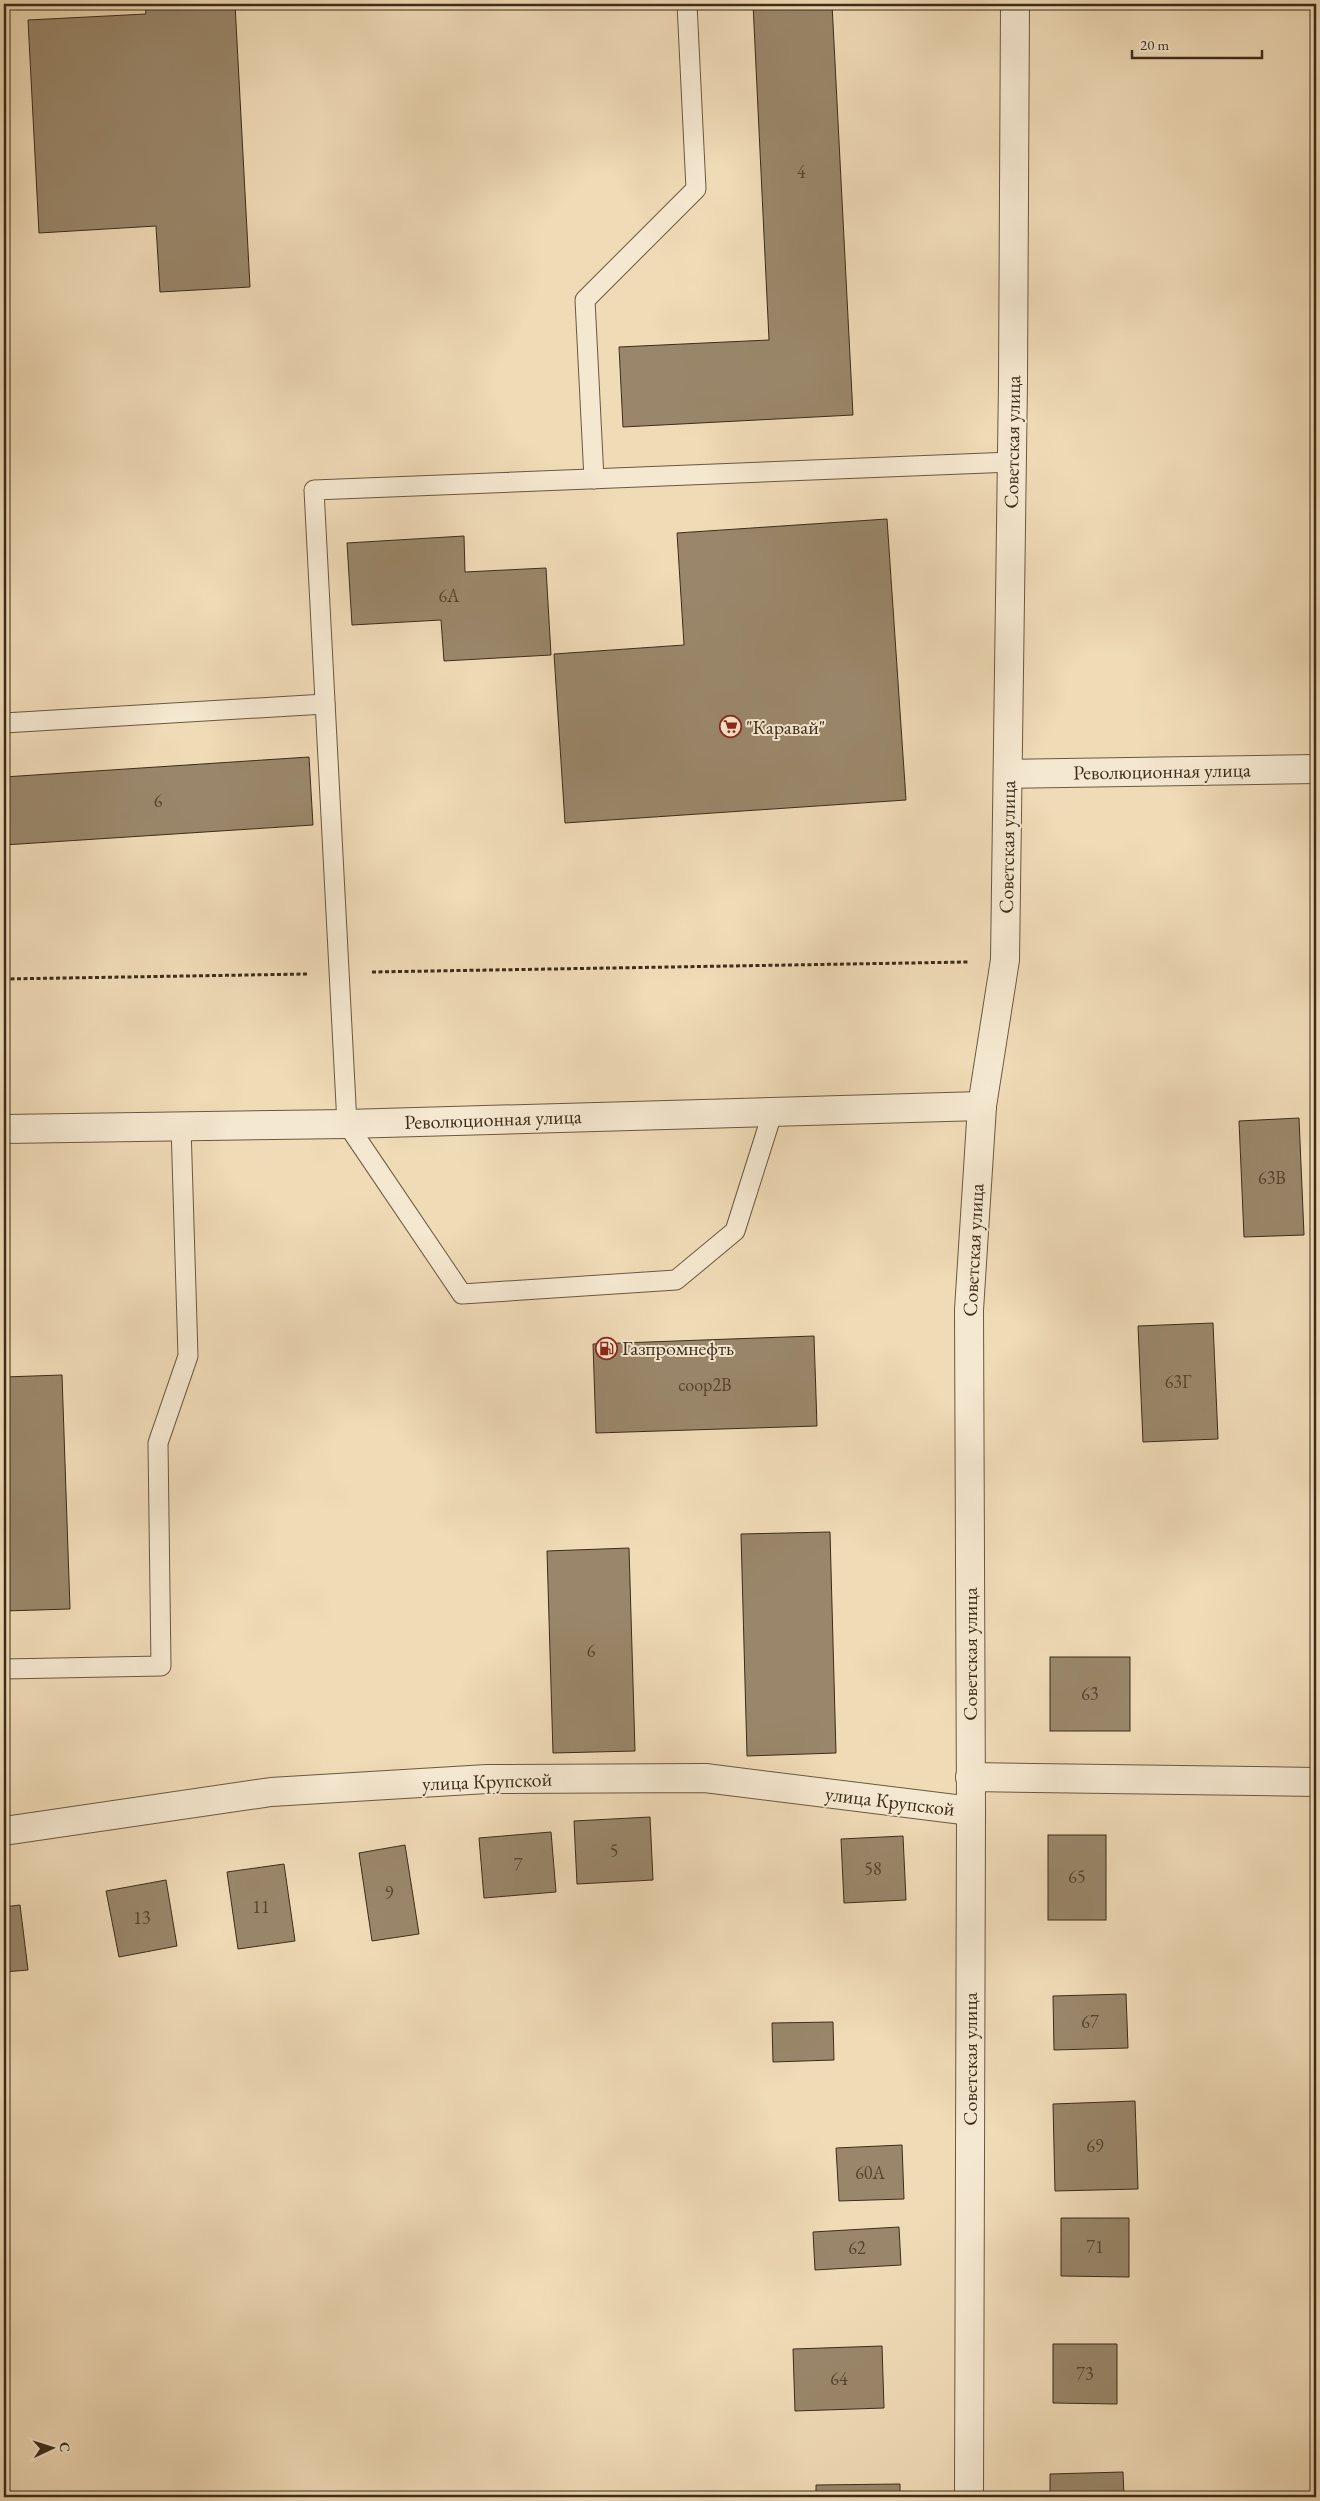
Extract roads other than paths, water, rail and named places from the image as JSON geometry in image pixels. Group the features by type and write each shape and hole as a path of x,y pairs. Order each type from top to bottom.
{"street":[{"name":"Советская улица","path":"969,2497 971,1811 969,1310 982,1106 1005,960 1012,462 1015,4"},
{"name":"Революционная улица","path":"1008,774 1316,768"},
{"name":"Революционная улица","path":"4,1130 347,1124 982,1106"},
{"name":"улица Крупской","path":"970,1776 1316,1782"},
{"name":"улица Крупской","path":"4,1831 271,1792 487,1779 705,1778 971,1811"}],"lane":[{"path":"594,479 585,300 696,189 687,4"},
{"path":"773,1111 735,1231 676,1280 462,1294 347,1124 314,490 1012,462"},
{"path":"4,723 325,704"},
{"path":"4,1668 161,1666 158,1443 188,1356 181,1126"}],"place":[{"name":"\"Каравай\"","path":"730,727"},
{"name":"Газпромнефть","path":"606,1348"}]}
